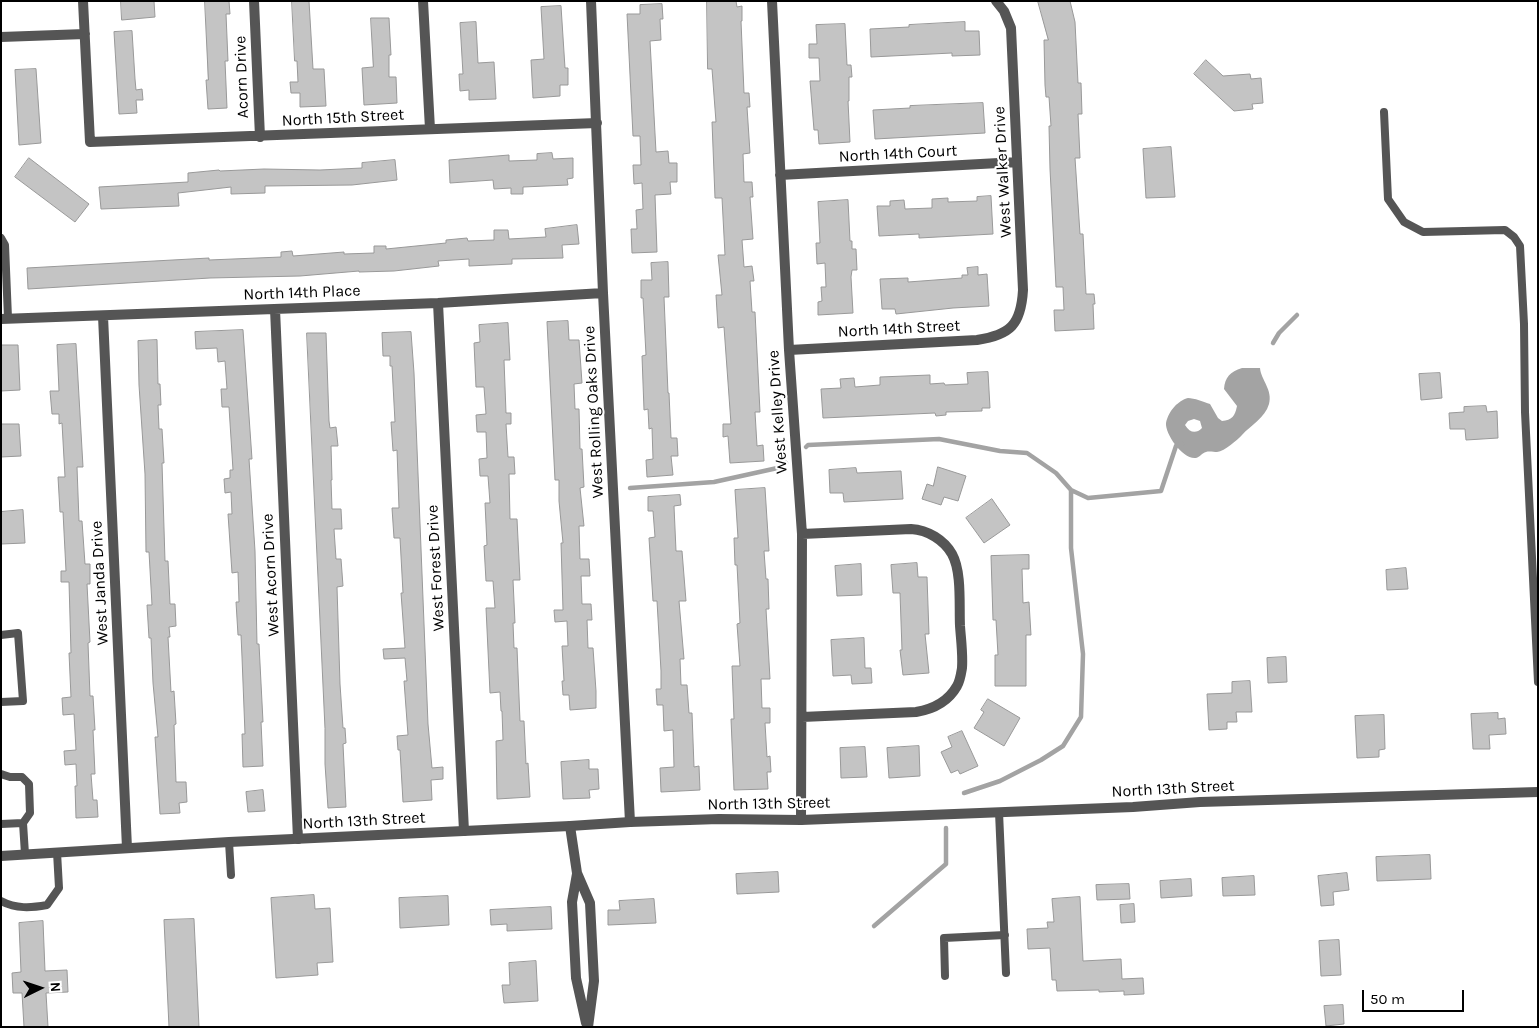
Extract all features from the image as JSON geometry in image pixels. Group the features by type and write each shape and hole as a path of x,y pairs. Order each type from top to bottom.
{"street":[{"path":"1,37 85,34 84,1"},
{"name":"Acorn Drive","path":"254,1 260,137"},
{"path":"423,1 430,129"},
{"name":"West Rolling Oaks Drive","path":"591,1 603,293 630,822"},
{"name":"West Kelley Drive","path":"772,1 788,350 802,534 801,820"},
{"name":"West Walker Drive","path":"996,1 1004,11 1011,28 1023,290 1021,308 1010,330"},
{"name":"North 15th Street","path":"85,34 90,142 597,123"},
{"name":"North 14th Court","path":"780,175 1017,162"},
{"name":"North 14th Place","path":"5,319 438,303 603,293"},
{"name":"West Forest Drive","path":"438,303 464,830"},
{"name":"West Acorn Drive","path":"275,309 298,839"},
{"name":"West Janda Drive","path":"103,316 127,848"},
{"name":"North 14th Street","path":"788,350 977,340 995,338 1010,330"},
{"path":"802,534 911,529 927,532 941,541 952,554 958,580 962,669 957,686 950,697 938,706 916,712 802,717"},
{"name":"North 13th Street","path":"1,856 229,842 630,822 718,819 801,820 1200,802 1538,792"},
{"path":"570,826 577,873 590,903 594,981 587,1027"},
{"path":"577,873 572,902 576,978 587,1027"}],"lane":[{"path":"1384,112 1388,199 1404,222 1423,232 1505,230 1514,237 1520,246 1524,324 1525,412 1538,682"},
{"path":"1,238 5,245 5,319"},
{"path":"1,635 18,633 23,701 1,702"},
{"path":"1,774 10,777 22,777 29,784 30,812 23,823 25,854"},
{"path":"999,812 1006,972"},
{"path":"1,824 23,823"},
{"path":"229,842 231,875"},
{"path":"1,901 9,905 30,908 47,905 59,888 57,852"},
{"path":"945,976 944,938 1005,935"}],"shaded area":[{"path":"1242,368 1260,368 1270,399 1267,409 1257,421 1224,450 1206,452 1196,458 1191,458 1181,451 1168,433 1166,423 1171,412 1181,401 1190,398 1210,404 1218,418 1222,421 1228,420 1234,415 1237,406 1224,389 1227,378 1231,373","holes":["1194,419 1200,421 1202,428 1195,432 1189,430 1185,425 1188,421"]}],"building":[{"path":"121,1 154,1 155,17 122,20"},
{"path":"205,1 229,1 230,14 226,14 228,61 225,61 227,108 208,109"},
{"path":"292,1 309,1 313,69 324,69 326,106 300,107 300,93 291,93 290,82 298,82"},
{"path":"707,1 736,1 737,7 742,6 744,93 749,93 750,107 747,107 750,153 743,154 744,182 752,182 753,197 750,197 753,239 742,240 744,267 752,266 754,281 750,281 752,312 755,312 760,412 755,412 757,446 763,445 764,461 730,463 728,436 723,437 723,424 731,424 724,327 718,328 716,295 722,295 718,255 725,255 722,198 715,198 712,122 716,122 712,69 708,69"},
{"path":"1038,1 1070,1 1075,22 1078,83 1081,83 1082,114 1078,114 1080,158 1075,158 1080,234 1083,234 1086,294 1094,294 1094,329 1055,331 1054,310 1064,310 1063,287 1056,287 1050,169 1049,126 1051,126 1049,97 1046,97 1045,85 1044,40 1048,40"},
{"path":"662,4 663,19 660,19 661,40 650,41 656,152 668,151 669,163 677,163 677,182 670,182 671,194 655,195 657,252 632,253 631,229 637,229 636,210 643,209 642,183 634,184 633,165 641,165 640,136 633,136 627,14 640,14 640,5"},
{"path":"561,6 565,68 568,68 568,85 560,85 560,96 533,98 531,60 544,59 541,7"},
{"path":"371,18 389,18 391,55 389,55 389,77 396,77 397,103 364,105 362,68 373,67"},
{"path":"476,22 478,63 494,62 496,99 469,100 469,90 460,91 459,74 463,74 460,23"},
{"path":"965,22 965,31 979,31 980,55 952,56 952,53 871,57 870,29"},
{"path":"845,24 847,65 851,65 852,77 849,77 848,101 850,142 819,144 818,130 814,130 810,81 820,81 819,58 809,58 809,44 817,44 816,25"},
{"path":"132,31 136,90 142,89 143,100 136,100 137,113 119,114 114,32"},
{"path":"1206,60 1223,76 1250,74 1251,79 1261,78 1263,103 1252,104 1253,109 1234,111 1194,74"},
{"path":"36,69 41,143 19,145 15,70"},
{"path":"983,103 985,133 875,139 873,110 910,108 910,106"},
{"path":"1171,147 1175,197 1146,198 1143,149"},
{"path":"552,153 553,159 573,158 573,178 567,179 568,185 523,187 523,194 511,194 511,188 494,189 493,180 450,183 449,160 509,155 509,161 537,160 537,154"},
{"path":"29,158 89,204 75,222 15,177"},
{"path":"395,160 397,180 352,185 265,186 265,193 231,194 231,187 178,193 179,206 101,209 99,187 188,182 188,173 219,170 362,168 362,163"},
{"path":"991,196 993,234 919,238 919,234 879,236 877,206 890,206 890,201 904,200 905,209 932,208 932,199 948,198 948,202 977,201 977,197"},
{"path":"848,200 850,241 852,241 852,249 856,249 857,270 852,270 851,277 853,313 818,315 818,302 822,301 821,287 826,287 825,263 817,264 816,243 820,243 818,202"},
{"path":"577,225 579,244 562,245 563,258 512,259 512,264 469,266 469,259 438,261 439,266 394,271 210,278 28,289 27,268 209,258 209,260 281,257 281,252 292,251 293,256 344,252 344,254 374,253 374,246 386,246 386,249 446,243 446,240 467,238 468,241 494,240 494,230 508,230 509,239 546,237 545,229"},
{"path":"668,262 669,297 664,297 668,393 671,438 677,438 678,456 671,456 673,475 647,477 646,460 653,459 652,428 649,429 648,409 644,410 642,356 646,355 641,280 652,280 651,263"},
{"path":"978,267 978,275 987,274 989,306 896,314 895,309 882,309 880,279 908,278 908,282 962,278 962,275 968,275 967,268"},
{"path":"568,321 569,340 579,340 582,383 574,384 575,409 579,409 580,449 582,449 584,487 580,488 584,526 579,526 580,559 589,559 590,576 581,576 582,604 591,604 592,620 587,620 588,648 593,648 596,691 596,708 570,710 569,695 563,695 562,681 564,681 562,646 568,646 567,621 555,622 554,610 563,610 561,543 563,543 559,480 555,480 547,322"},
{"path":"508,323 510,360 504,360 506,413 511,413 511,424 506,424 508,457 514,457 515,474 509,474 510,519 517,519 520,580 513,580 514,648 517,648 520,721 524,721 530,797 497,799 496,741 503,740 502,711 500,692 490,693 486,608 495,608 493,581 486,581 484,546 487,545 485,503 490,503 488,476 480,476 479,459 487,458 486,432 477,432 476,415 486,414 484,387 476,387 474,343 480,342 479,325"},
{"path":"243,330 252,459 249,459 255,551 257,644 259,644 263,722 261,722 263,766 243,767 242,734 245,734 241,635 238,635 236,602 239,602 238,572 232,573 228,514 232,514 231,492 225,493 224,479 230,478 230,470 233,470 229,407 222,407 221,389 227,389 225,361 218,362 217,348 196,349 195,332"},
{"path":"411,332 428,724 432,768 443,767 443,779 431,780 432,800 403,802 400,750 398,750 397,736 408,735 404,681 407,681 405,658 384,659 383,649 405,648 400,538 394,538 392,508 399,508 397,450 393,451 391,422 395,422 392,366 390,366 390,356 383,356 382,333"},
{"path":"307,333 326,333 329,421 330,428 336,427 338,446 331,446 331,480 332,509 341,509 342,529 334,529 336,559 341,559 343,586 337,587 340,684 346,743 343,744 346,807 328,808"},
{"path":"157,340 158,384 160,384 161,405 158,405 159,429 162,429 164,463 162,463 165,561 168,561 170,604 175,604 176,626 169,627 170,637 168,637 171,692 174,691 176,724 174,725 176,782 186,782 187,802 179,803 180,813 160,814 155,737 158,737 147,605 152,605 149,552 146,552 145,474 138,341"},
{"path":"76,344 83,467 77,467 79,521 82,521 85,564 90,564 90,584 87,584 90,642 88,643 90,696 93,696 95,730 93,730 95,774 91,774 93,800 97,800 98,817 76,818 76,764 65,765 64,751 76,750 74,714 63,715 62,698 71,697 69,653 71,653 69,582 61,582 61,571 66,571 63,512 60,512 58,477 65,477 62,423 59,424 59,414 52,414 50,391 59,391 57,345"},
{"path":"1,345 18,345 20,390 1,391"},
{"path":"988,372 990,408 982,408 982,411 946,412 946,415 936,416 935,413 823,418 821,389 841,388 840,379 854,378 855,387 880,385 880,377 930,375 930,384 968,384 967,373"},
{"path":"1440,373 1442,398 1421,400 1419,374"},
{"path":"1486,406 1487,412 1497,411 1498,438 1466,440 1465,429 1450,429 1449,413 1464,412 1464,407"},
{"path":"1,424 19,424 21,456 1,457"},
{"path":"938,467 966,476 958,501 944,497 941,505 922,499 927,484 933,486"},
{"path":"856,468 857,473 901,471 903,499 844,502 843,493 830,493 829,470"},
{"path":"765,488 769,551 764,551 766,579 768,579 769,609 766,609 770,679 761,679 762,708 770,708 770,723 765,723 767,757 770,756 771,772 767,772 768,789 734,790 731,719 734,719 732,666 740,666 737,624 740,623 734,538 738,538 735,490"},
{"path":"680,495 681,505 674,506 676,551 682,551 686,601 679,601 684,659 680,659 681,685 687,685 689,713 692,713 694,767 699,766 700,790 661,792 660,768 674,767 673,730 664,731 663,705 657,705 656,689 661,689 661,671 657,601 653,601 649,538 655,537 653,511 648,511 648,497"},
{"path":"992,499 1010,525 984,543 966,518"},
{"path":"23,510 25,543 1,544 1,512"},
{"path":"1029,555 1029,569 1022,569 1023,603 1029,602 1031,635 1026,635 1026,686 995,686 995,655 998,655 996,620 993,620 991,556"},
{"path":"917,563 918,577 927,577 929,634 925,634 929,673 903,675 900,650 902,650 900,593 893,593 891,565"},
{"path":"861,564 862,595 837,596 835,566"},
{"path":"1406,568 1408,589 1387,590 1386,570"},
{"path":"864,638 865,668 871,668 872,683 852,684 851,675 833,676 831,640"},
{"path":"1286,657 1287,682 1268,683 1267,658"},
{"path":"1250,681 1252,712 1236,712 1237,722 1227,722 1227,729 1209,730 1207,694 1232,693 1232,682"},
{"path":"988,699 1020,718 1004,746 974,728 984,712 981,710"},
{"path":"1498,713 1498,719 1505,718 1506,734 1489,735 1490,749 1473,749 1471,714"},
{"path":"1384,715 1385,749 1379,750 1379,757 1357,758 1355,716"},
{"path":"962,731 978,766 960,774 958,770 951,773 941,752 952,747 948,737"},
{"path":"919,746 920,776 889,778 887,748"},
{"path":"865,747 867,777 841,778 840,748"},
{"path":"589,760 589,769 598,769 599,789 589,790 590,798 563,799 561,762"},
{"path":"263,790 265,811 248,812 246,792"},
{"path":"1430,855 1431,879 1377,881 1376,857"},
{"path":"778,872 779,892 737,894 736,874"},
{"path":"1347,873 1349,890 1333,892 1334,905 1321,906 1318,876"},
{"path":"1254,876 1255,895 1223,896 1222,878"},
{"path":"1191,879 1192,896 1161,898 1160,881"},
{"path":"1129,884 1130,899 1097,900 1096,885"},
{"path":"314,895 315,909 330,908 333,962 317,963 318,975 276,978 271,898"},
{"path":"448,896 449,925 400,928 399,898"},
{"path":"1080,897 1083,961 1121,959 1122,979 1143,978 1144,994 1124,995 1124,991 1099,992 1099,990 1057,991 1056,980 1052,980 1050,948 1028,949 1027,929 1048,928 1047,922 1054,922 1052,899"},
{"path":"654,899 656,923 608,925 608,910 620,910 619,901"},
{"path":"1134,904 1135,922 1121,923 1120,905"},
{"path":"551,907 552,929 507,931 507,924 491,925 490,910"},
{"path":"194,919 199,1027 169,1027 164,920"},
{"path":"43,921 45,971 67,970 68,992 46,993 48,1027 24,1027 22,993 13,993 12,973 21,972 19,923"},
{"path":"1339,940 1341,975 1321,976 1319,941"},
{"path":"536,961 538,1001 504,1003 502,985 510,985 509,963"},
{"path":"1343,1005 1344,1024 1326,1026 1324,1006"}],"waterway":[{"path":"1273,343 1279,333 1297,315"},
{"path":"806,447 808,445 939,439 1000,451 1027,453 1056,473 1071,490 1088,498 1161,491 1176,446 1182,444"},
{"path":"630,488 714,482 782,467 786,463"},
{"path":"964,793 1000,781 1041,760 1063,746 1081,717 1083,654 1071,548 1071,490"},
{"path":"874,926 946,864 946,828"}]}
